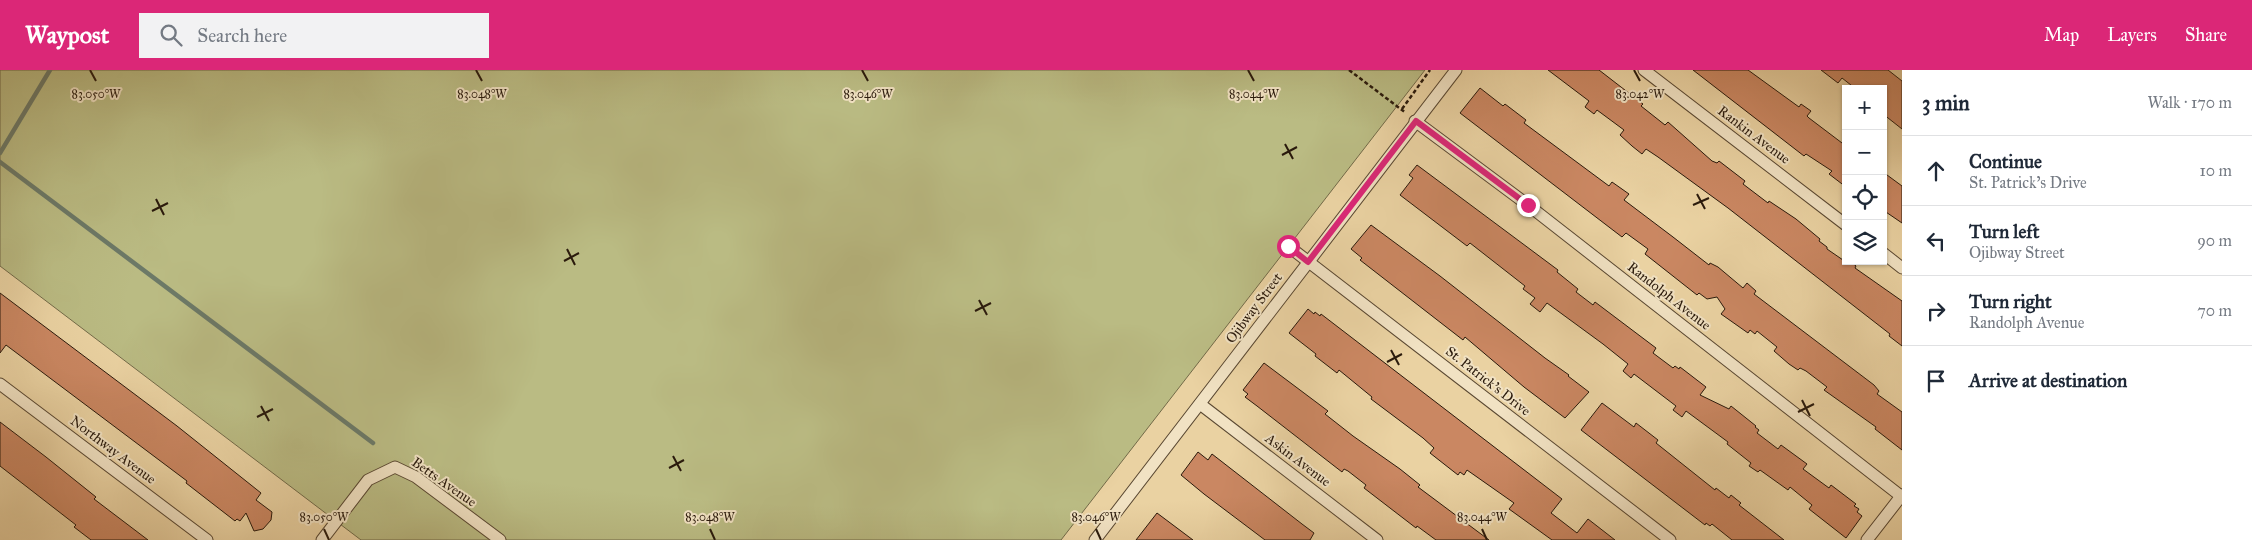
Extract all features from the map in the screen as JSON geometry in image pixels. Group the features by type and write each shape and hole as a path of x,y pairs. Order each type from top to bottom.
{"street":[{"name":"Ojibway Street","path":"1095,540 1308,262 1412,118 1456,70"},
{"name":"Rankin Avenue","path":"1644,70 1842,222"},
{"name":"Randolph Avenue","path":"1412,118 1528,205 1902,496"},
{"name":"St. Patrick's Drive","path":"1288,246 1670,540"},
{"path":"1887,256 1902,268"},
{"name":"Northway Avenue","path":"0,384 207,540"},
{"name":"Askin Avenue","path":"1200,404 1377,540"},
{"name":"Betts Avenue","path":"322,540 368,480 395,467 416,477 500,540"},
{"path":"1867,540 1902,496"}],"path":[{"path":"1349,70 1412,118"},
{"path":"1402,110 1430,70"}],"green space":[{"path":"0,70 1425,70 1061,540 361,540 0,266"}],"building":[{"path":"1548,70 1599,70 1643,104 1641,106 1665,125 1668,122 1712,161 1717,163 1719,161 1745,181 1743,184 1768,203 1769,201 1796,219 1820,239 1819,241 1827,249 1842,259 1842,265 1855,265 1855,268 1902,301 1902,346 1889,336 1890,334 1728,208 1646,149 1642,154 1620,135 1624,130 1597,110 1594,114 1585,107 1589,101"},
{"path":"1693,70 1748,70 1799,107 1801,104 1811,111 1807,116 1842,143 1842,184 1829,174 1832,171 1806,154 1804,156"},
{"path":"1821,70 1888,70 1902,81 1902,129 1887,117 1887,85 1851,85 1842,78 1838,83"},
{"path":"1480,88 1503,106 1505,104 1526,120 1524,123 1609,186 1612,182 1629,194 1624,200 1709,265 1710,263 1718,267 1743,288 1747,283 1756,291 1754,294 1874,385 1879,391 1877,394 1902,412 1902,450 1875,429 1876,427 1824,390 1827,387 1806,371 1800,368 1798,370 1789,364 1774,351 1777,347 1757,331 1755,334 1750,330 1748,333 1721,314 1725,309 1717,297 1707,299 1699,293 1697,295 1645,254 1648,249 1626,233 1622,237 1460,113"},
{"path":"1417,165 1558,270 1557,272 1578,289 1576,292 1593,305 1595,302 1656,348 1653,353 1673,368 1675,366 1679,369 1680,367 1706,387 1700,395 1729,409 1731,406 1756,426 1759,430 1757,433 1778,449 1781,445 1807,464 1803,469 1829,488 1831,485 1856,504 1854,506 1859,509 1857,512 1862,516 1846,538 1809,509 1812,505 1790,487 1788,490 1760,470 1758,472 1749,466 1751,463 1727,444 1728,442 1686,411 1682,417 1673,410 1676,406 1634,374 1631,378 1623,371 1628,364 1603,344 1547,303 1540,312 1530,304 1535,298 1523,289 1525,286 1470,243 1467,246 1400,195 1413,178 1409,175"},
{"path":"1887,175 1902,186 1902,223 1887,213"},
{"path":"1371,225 1589,392 1565,418 1524,387 1465,337 1463,340 1360,260 1362,258 1351,249"},
{"path":"0,293 177,426 261,493 256,500 272,512 271,520 263,529 254,531 246,513 240,521 237,519 235,521 186,483 187,481 6,345 0,353"},
{"path":"1308,309 1314,314 1315,312 1320,316 1321,314 1562,499 1551,513 1577,533 1588,519 1615,540 1552,540 1509,509 1514,503 1467,470 1464,475 1460,472 1458,475 1430,453 1434,448 1423,438 1371,399 1372,397 1339,370 1337,373 1315,356 1316,354 1289,333"},
{"path":"1264,363 1328,411 1325,414 1400,469 1420,485 1418,487 1489,540 1436,540 1417,526 1416,528 1364,488 1366,485 1348,471 1344,469 1342,472 1245,397 1248,394 1243,390"},
{"path":"1602,403 1634,427 1636,423 1658,440 1656,443 1715,490 1716,488 1729,498 1731,495 1741,503 1739,505 1784,540 1732,540 1712,524 1710,526 1706,523 1705,525 1581,430"},
{"path":"0,422 96,497 94,499 148,540 91,540 74,527 76,525 0,466"},
{"path":"1198,452 1208,460 1212,454 1314,533 1310,540 1265,540 1204,494 1181,475"},
{"path":"1157,513 1193,540 1136,540"}],"waterway":[{"path":"0,153 50,70"},
{"path":"0,162 373,443"}],"route":[{"path":"1288,246 1308,262 1416,121 1528,205"}]}
